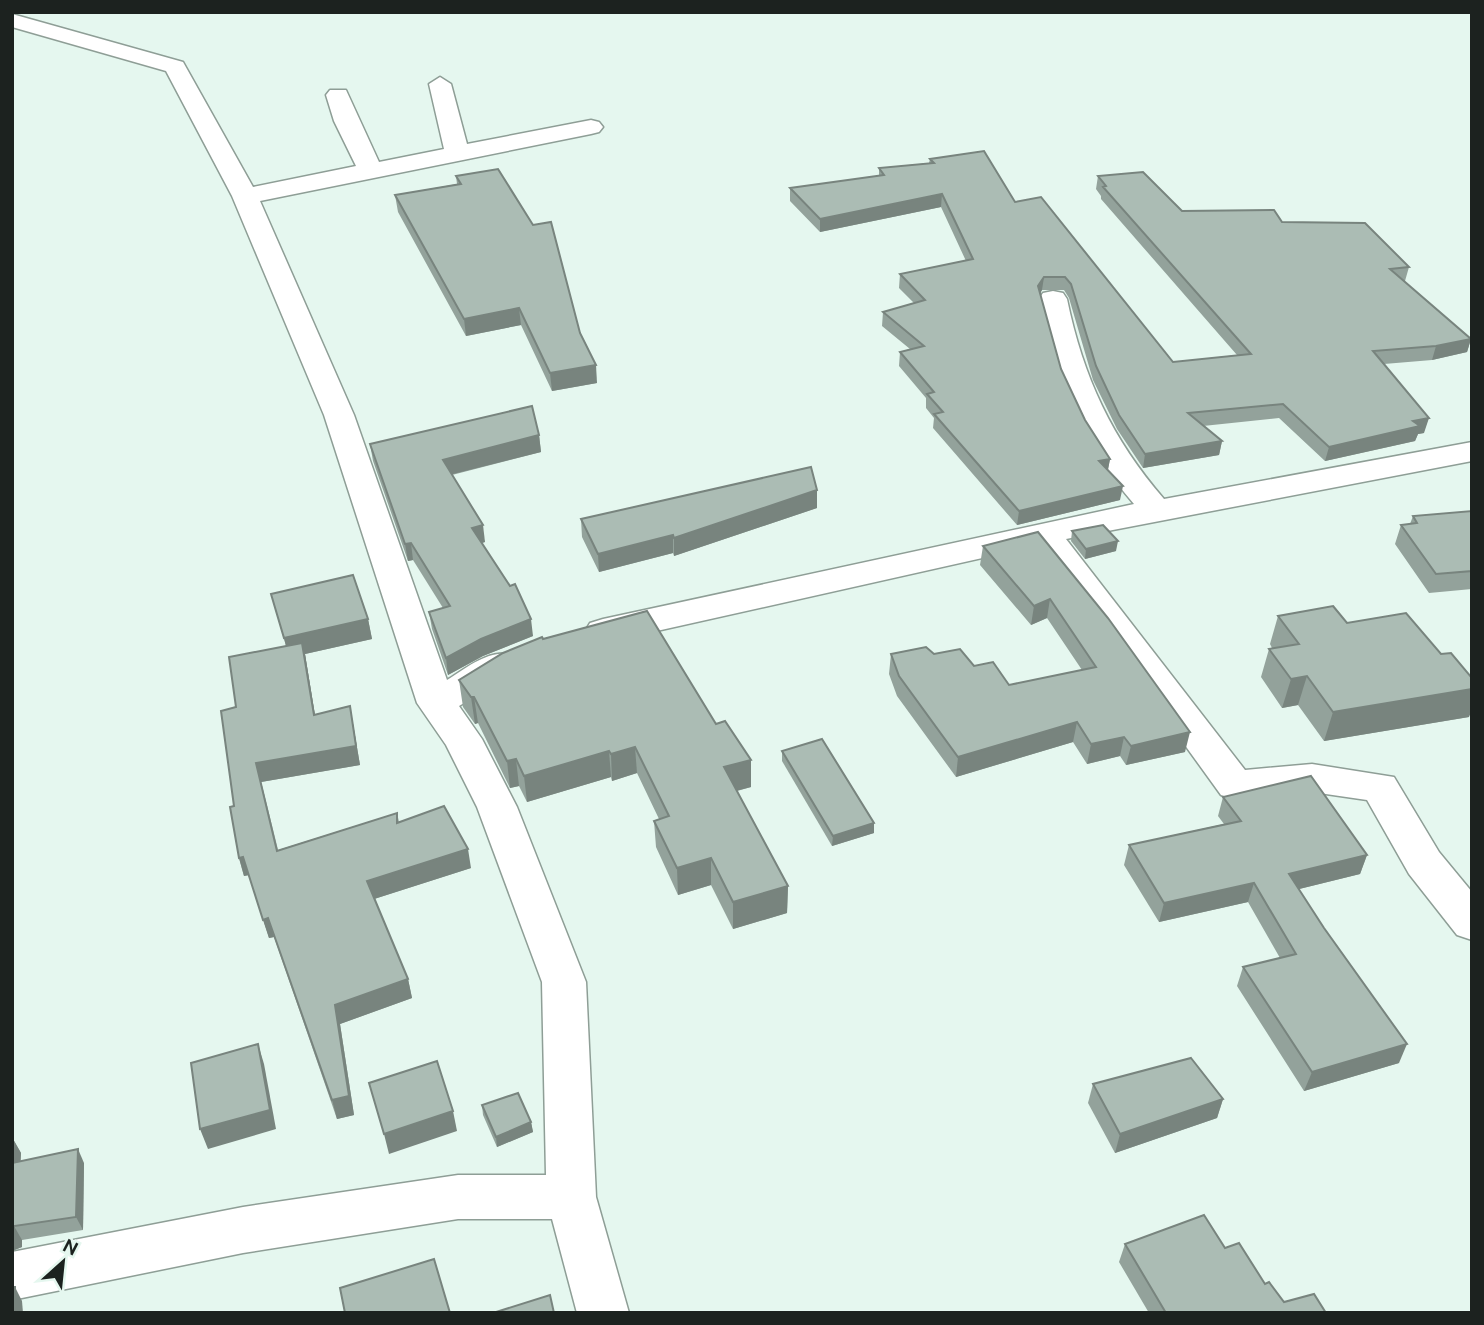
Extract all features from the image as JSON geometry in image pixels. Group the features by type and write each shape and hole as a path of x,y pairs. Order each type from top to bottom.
{"street":[{"path":"12,20 175,66 245,196 339,415 436,703 463,739 496,807 564,982 570,1196 603,1313"},
{"path":"440,84 458,155"},
{"path":"338,95 346,121 372,173"},
{"path":"245,196 372,173 591,127"},
{"path":"1053,299 1080,390 1096,425 1119,465 1156,510"},
{"path":"570,639 1156,510 1472,451"},
{"path":"1044,534 1119,628 1235,785 1312,778 1380,787 1424,863 1472,923"},
{"path":"436,703 492,668 536,650"},
{"path":"12,1276 243,1230 458,1197 570,1196"}],"building":[{"path":"984,151 1015,202 1041,197 1173,362 1251,354 1103,187 1106,186 1098,176 1143,172 1182,211 1274,210 1282,222 1365,223 1409,267 1390,269 1471,339 1436,346 1373,351 1429,418 1413,421 1420,426 1329,447 1283,404 1188,413 1222,441 1145,454 1119,415 1096,366 1071,284 1065,277 1044,277 1038,286 1061,369 1085,420 1110,459 1099,461 1123,486 1019,511 934,414 943,412 927,394 934,392 900,352 924,346 883,312 925,300 900,274 973,259 942,194 820,219 790,188 884,175 879,168 934,163 930,159"},
{"path":"498,169 533,225 551,222 580,333 596,365 550,373 519,308 464,319 395,195 461,184 456,176"},
{"path":"532,406 539,435 443,460 483,525 472,528 510,586 515,584 531,619 481,639 446,658 429,612 450,606 411,543 405,544 370,444"},
{"path":"811,467 817,490 674,538 673,535 598,554 581,519"},
{"path":"1472,511 1472,571 1436,574 1401,525 1417,523 1413,516"},
{"path":"1103,525 1118,541 1086,549 1072,531"},
{"path":"1038,532 1108,618 1190,732 1131,746 1124,737 1091,744 1077,722 958,757 899,676 891,654 926,647 934,654 960,649 974,666 993,662 1009,685 1096,667 1050,599 1034,606 983,546"},
{"path":"353,575 368,619 284,638 271,594"},
{"path":"1333,606 1347,623 1406,613 1441,654 1451,653 1472,678 1472,689 1333,712 1307,676 1291,679 1269,649 1299,644 1278,616"},
{"path":"647,611 716,724 725,721 751,760 724,767 788,886 733,902 711,858 677,868 654,821 669,816 635,747 611,754 609,751 524,776 516,759 507,761 474,697 471,697 459,680 503,653 542,637 543,639"},
{"path":"302,643 314,715 350,706 356,746 256,763 277,851 397,813 397,823 444,806 468,849 367,881 408,979 335,1005 349,1096 332,1100 268,918 263,920 243,857 239,858 230,807 234,806 221,711 236,707 229,657"},
{"path":"822,739 874,823 833,836 782,751"},
{"path":"1311,776 1367,855 1289,874 1407,1044 1312,1072 1243,967 1296,954 1254,883 1164,903 1129,845 1241,821 1223,797"},
{"path":"258,1044 270,1110 200,1129 191,1063"},
{"path":"1191,1058 1223,1099 1120,1134 1093,1084"},
{"path":"437,1061 453,1111 384,1134 369,1083"},
{"path":"518,1093 531,1122 496,1137 482,1105"},
{"path":"78,1149 76,1217 14,1226 12,1234 12,1163"},
{"path":"1204,1215 1225,1248 1239,1243 1265,1284 1269,1282 1284,1302 1314,1294 1326,1313 1166,1313 1125,1244"},
{"path":"434,1259 450,1313 345,1313 340,1288"},
{"path":"12,1287 15,1287 15,1313 12,1313"},
{"path":"550,1295 554,1313 493,1313"}]}
